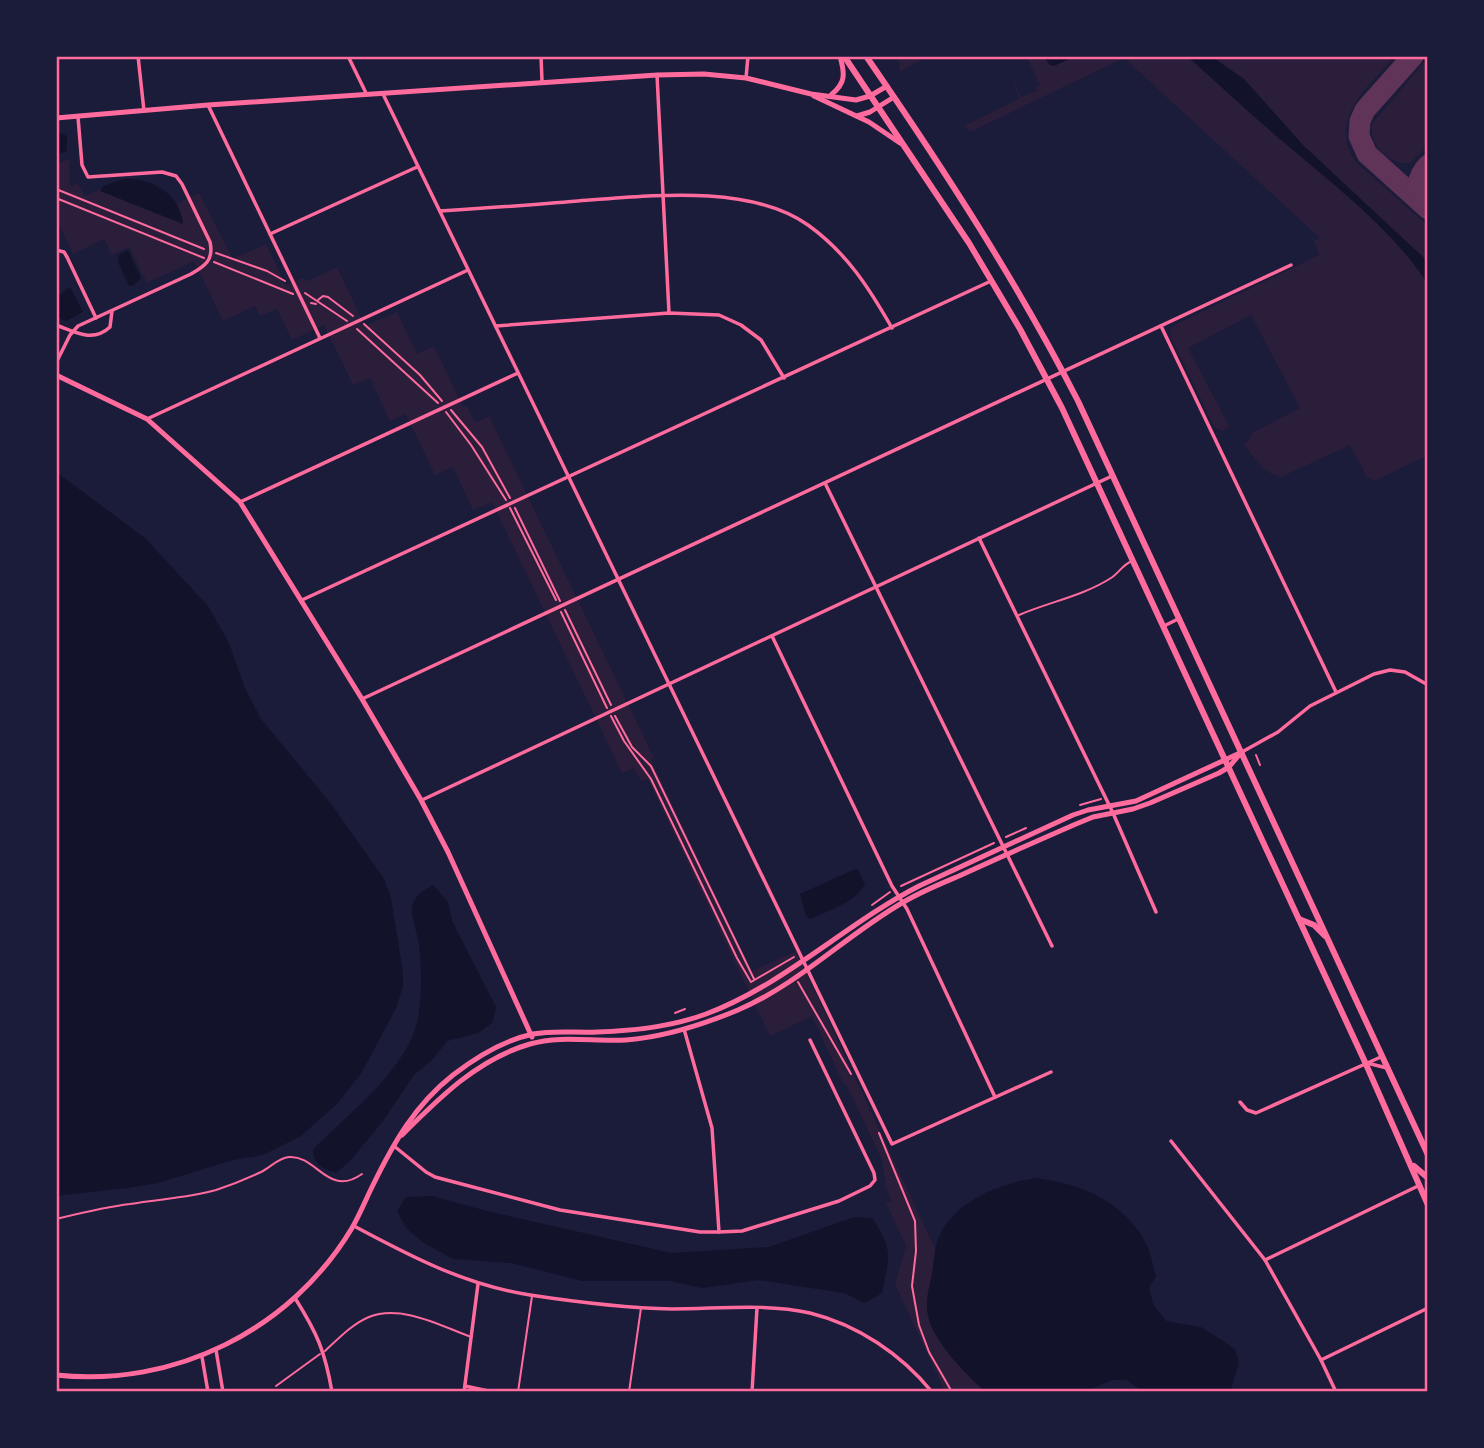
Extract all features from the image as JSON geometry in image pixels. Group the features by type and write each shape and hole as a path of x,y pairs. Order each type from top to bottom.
{"highway":[{"path":"842,56 905,146 992,280 1046,378 1098,483 1411,1162 1428,1205"},
{"path":"866,56 986,236 1063,372 1114,475 1428,1155"},
{"path":"1299,919 1314,925 1329,940"},
{"path":"1411,1162 1428,1178"},
{"path":"1420,1185 1428,1189"}],"street":[{"path":"138,56 144,111"},
{"path":"348,56 367,95"},
{"path":"541,56 542,81"},
{"path":"746,78 748,56"},
{"path":"831,95 840,88 845,74 842,56"},
{"path":"56,118 542,81 657,75 704,74 746,78 811,94 856,100 870,96 887,86"},
{"path":"657,75 669,313"},
{"path":"383,94 667,685 892,1144 1051,1072"},
{"path":"811,94 877,127 905,146"},
{"path":"857,116 894,97"},
{"path":"208,105 320,338"},
{"path":"56,363 73,331 204,266 212,252 211,242 176,177 162,172 88,177 82,165 78,117"},
{"path":"271,234 418,167"},
{"path":"440,211 664,195 730,197 771,208 807,224 842,252 867,283 892,328"},
{"path":"56,250 64,252 67,257 96,318"},
{"path":"362,699 1291,265"},
{"path":"147,419 468,270"},
{"path":"301,601 992,280"},
{"path":"56,325 88,337 105,331 113,321 112,310"},
{"path":"496,326 669,313 719,315 741,325 761,340 784,378"},
{"path":"1161,326 1336,692"},
{"path":"240,502 518,373"},
{"path":"56,375 147,419 240,502 421,800 448,852 532,1034 533,1043"},
{"path":"421,800 1114,475"},
{"path":"824,482 1052,946"},
{"path":"979,538 1113,813 1155,904 1156,912"},
{"path":"1164,626 1180,618"},
{"path":"772,636 996,1097"},
{"path":"393,1144 462,1079 503,1054 533,1043 562,1039 627,1040 684,1029 740,1009 772,993 806,971 903,902 1093,817 1150,803 1227,764 1242,752 1278,732 1310,706 1374,674 1390,670 1405,672 1428,685"},
{"path":"56,1375 121,1376 149,1371 202,1356 254,1330 295,1298 338,1251 354,1226 393,1144 412,1114 454,1074 480,1057 532,1034 626,1031 682,1021 731,1003 801,961 899,896 1073,815 1136,801 1227,764"},
{"path":"682,1021 712,1128 719,1232"},
{"path":"393,1144 426,1172 572,1212 700,1232 742,1231 839,1201 873,1184 874,1173 810,1040"},
{"path":"1240,1102 1247,1110 1256,1113 1383,1056"},
{"path":"1365,1062 1389,1069"},
{"path":"1171,1141 1265,1260 1336,1392"},
{"path":"1265,1260 1420,1185"},
{"path":"354,1226 410,1256 478,1284 532,1295 641,1307 757,1308 810,1313 850,1327 893,1354 932,1392"},
{"path":"464,1392 478,1284"},
{"path":"295,1298 312,1325 324,1352 331,1392"},
{"path":"752,1392 757,1308"},
{"path":"1321,1360 1428,1308"},
{"path":"216,1350 223,1392"},
{"path":"202,1356 208,1392"},
{"path":"465,1386 494,1392"}],"lane":[{"path":"1018,616 1071,597 1113,577 1119,568 1133,560"},
{"path":"518,1392 532,1295"},
{"path":"629,1392 641,1307"},
{"path":"276,1386 324,1352 350,1328 380,1314 402,1314 472,1337"}],"path":[{"path":"56,189 212,252 267,271 349,323"},
{"path":"56,198 205,258"},
{"path":"213,262 317,302 323,296 328,297 357,318"},
{"path":"361,322 421,375 445,404"},
{"path":"353,326 441,406"},
{"path":"449,408 482,447 510,499"},
{"path":"444,410 471,445 507,501"},
{"path":"510,507 559,603 514,506"},
{"path":"564,608 611,706"},
{"path":"560,609 607,709"},
{"path":"754,980 651,766 632,747 612,715 631,752 651,779 741,967 751,982 793,957"},
{"path":"1256,755 1260,765"},
{"path":"800,984 854,1079"},
{"path":"675,1013 685,1009"},
{"path":"875,1124 915,1221 916,1251 912,1286 919,1325 935,1364 952,1392"},
{"path":"56,1219 211,1191 251,1177 286,1157 303,1160 320,1174 338,1181 353,1179 362,1174"}],"shaded area":[{"path":"897,56 914,56 915,59 922,59 900,72"},
{"path":"1026,56 1395,56 1354,104 1346,132 1348,147 1356,162 1428,226 1428,455 1375,481 1367,477 1350,445 1281,477 1264,469 1244,444 1252,433 1300,408 1251,315 1188,348 1229,426 1224,431 1215,428 1170,336 1171,329 1319,255 1314,241 1320,238 1124,58 972,131 968,130 964,126 1019,99 1013,82 1020,79 1014,84 1021,97 1037,91 1036,87 1040,85"},
{"path":"1043,56 1076,56 1054,66"},
{"path":"1187,56 1211,56 1244,79 1303,145 1428,262 1428,284 1380,227"},
{"path":"1428,58 1428,146 1410,163 1402,163 1388,157 1377,146 1373,139 1372,124"},
{"path":"56,131 67,136 67,151 56,155"},
{"path":"69,159 69,184 72,186 78,183 85,196 131,175 155,214 199,193 233,259 266,244 286,285 302,278 308,281 337,267 365,326 397,312 417,354 434,346 463,407 467,406 475,423 489,416 654,758 651,760 752,971 796,951 1002,1392 945,1392 895,1284 906,1246 886,1203 892,1201 886,1187 882,1160 812,1016 770,1036 648,779 641,781 634,768 622,773 492,502 473,510 453,467 435,475 406,414 390,421 370,378 353,385 324,325 292,340 277,309 260,316 255,306 223,321 194,261 147,283 129,247 112,255 104,239 73,254 56,218 56,165"},
{"path":"126,178 146,182 164,190 177,204 183,224 100,191 103,186"},
{"path":"128,250 141,278 133,286 129,286 118,262 119,255"},
{"path":"70,287 83,312 66,321 56,317 56,298"},
{"path":"56,472 145,538 208,606 229,643 244,686 261,719 332,805 384,879 391,898 403,986 396,1008 362,1072 338,1103 301,1136 263,1155 233,1160 158,1183 56,1196"},
{"path":"855,869 865,884 855,896 810,919 806,916 800,894"},
{"path":"433,885 448,902 452,921 496,1007 492,1023 478,1033 447,1041 434,1058 414,1075 383,1121 350,1161 336,1173 327,1170 315,1160 313,1150 392,1070 414,1033 419,1013 421,976 412,907 417,896"},
{"path":"1036,1178 1070,1185 1100,1197 1114,1206 1138,1230 1147,1245 1156,1276 1149,1288 1153,1304 1166,1321 1201,1327 1235,1349 1239,1363 1230,1392 1144,1392 1126,1380 1113,1380 1084,1392 986,1392 961,1368 936,1336 928,1316 928,1295 939,1237 956,1213 980,1196 1008,1184"},
{"path":"432,1196 671,1253 769,1247 854,1217 872,1218 887,1246 882,1293 865,1303 844,1293 758,1280 703,1288 670,1281 582,1281 511,1263 453,1259 424,1243 406,1228 397,1211 406,1197"}],"taxiway":[{"path":"1413,56 1365,110 1360,121 1359,136 1367,154 1428,209"},
{"path":"1424,205 1418,184 1428,165"}]}
